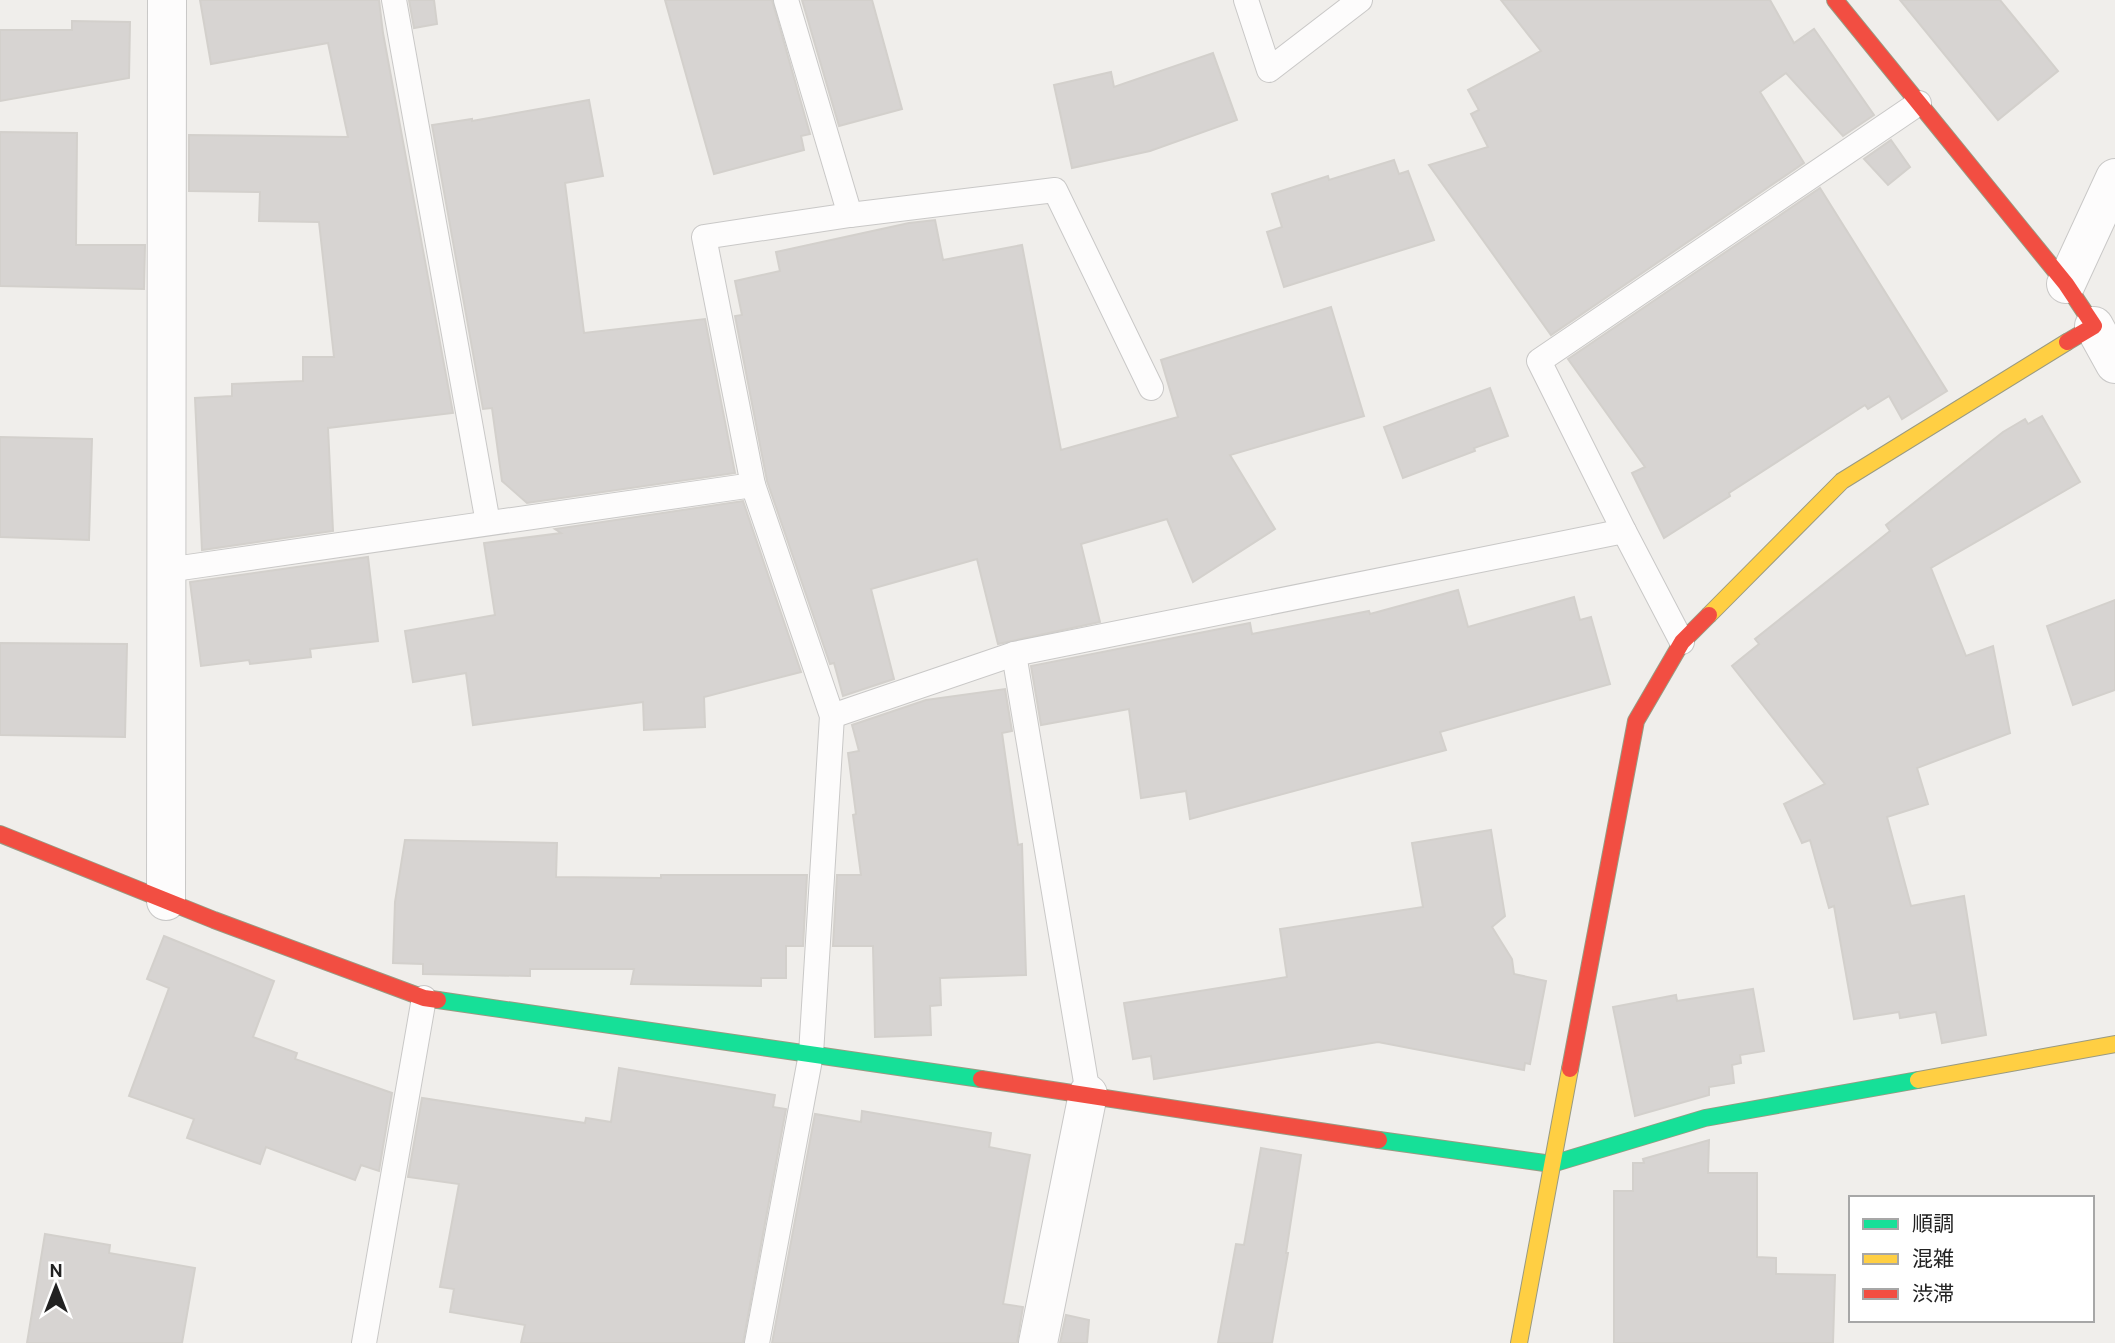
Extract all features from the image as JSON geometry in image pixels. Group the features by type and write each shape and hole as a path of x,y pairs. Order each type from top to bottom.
{"street":[{"path":"166,901 167,0"},
{"path":"1835,0 2066,284 2115,364"},
{"path":"2066,284 2115,178"},
{"path":"1520,1343 1636,721 1682,642 1842,481 2094,326"},
{"path":"0,834 166,901 424,998 1552,1164 1705,1118 2115,1044"},
{"path":"1038,1343 1088,1094"}],"lane":[{"path":"394,0 488,523"},
{"path":"786,0 850,215"},
{"path":"1245,0 1269,70 1360,0"},
{"path":"1682,642 1539,361 1919,103"},
{"path":"757,1343 811,1054 832,716 753,485 704,237 850,215 1055,190 1151,388"},
{"path":"167,570 753,485"},
{"path":"832,716 1014,654 1624,531"},
{"path":"1014,654 1088,1094"},
{"path":"364,1343 424,998"}],"building":[{"path":"200,0 379,0 453,413 328,428 333,531 202,550 195,398 232,396 232,384 303,381 303,357 334,357 319,222 259,221 260,192 189,191 189,135 348,137 328,43 211,64"},
{"path":"409,0 434,0 437,24 414,28"},
{"path":"665,0 772,0 810,134 801,136 804,150 714,174"},
{"path":"802,0 872,0 902,109 839,126"},
{"path":"1501,0 1770,0 1794,43 1814,29 1874,115 1843,136 1786,73 1760,92 1804,163 1551,335 1429,165 1488,147 1471,114 1479,110 1468,90 1541,51"},
{"path":"1900,0 2000,0 2058,71 1998,120"},
{"path":"72,21 130,22 129,78 0,101 0,30 72,30"},
{"path":"1213,53 1237,120 1150,151 1072,168 1054,85 1111,72 1114,87"},
{"path":"589,100 603,176 565,183 584,333 705,319 735,473 527,503 502,481 492,408 483,409 432,125 472,121"},
{"path":"0,132 77,133 76,245 145,245 144,289 0,286"},
{"path":"1891,140 1910,167 1888,185 1864,159"},
{"path":"1394,160 1399,174 1408,171 1434,240 1284,287 1267,232 1282,227 1272,194 1328,176 1329,180"},
{"path":"1820,188 1947,391 1902,419 1889,396 1868,409 1865,405 1664,538 1632,473 1645,467 1568,359"},
{"path":"935,220 943,260 1022,245 1061,450 1178,417 1161,360 1331,307 1364,416 1230,455 1275,529 1193,582 1167,519 1081,544 1100,622 998,644 977,559 871,589 894,679 843,696 834,663 830,664 767,481 735,316 742,315 735,281 780,271 776,252 909,223"},
{"path":"1490,388 1508,436 1403,478 1384,427"},
{"path":"2042,416 2080,482 1931,568 1966,656 1993,646 2010,733 1917,768 1928,804 1887,817 1911,906 1964,896 1986,1035 1942,1043 1936,1012 1900,1018 1899,1012 1854,1019 1834,906 1829,908 1810,840 1802,843 1784,804 1825,784 1732,666 1759,644 1755,639 1890,531 1886,525 2003,432 2025,419 2028,424"},
{"path":"0,437 92,439 89,540 0,537"},
{"path":"743,501 801,672 704,697 705,727 644,730 643,702 473,725 466,673 413,682 405,631 495,615 484,543 561,533 555,529"},
{"path":"368,557 378,641 310,649 311,657 201,666 190,582"},
{"path":"1458,590 1468,627 1574,597 1580,620 1591,617 1610,684 1440,732 1446,750 1190,819 1186,791 1141,798 1129,709 1041,725 1031,666 1250,623 1252,634 1369,611 1370,614"},
{"path":"2115,600 2115,690 2073,705 2047,626"},
{"path":"0,643 127,644 125,737 0,735"},
{"path":"1005,689 1012,731 1002,733 1018,845 1022,844 1026,975 940,978 941,1005 930,1006 931,1035 875,1037 873,946 833,946 837,875 861,875 848,753 859,751 852,725 926,700"},
{"path":"1491,830 1505,916 1492,927 1512,959 1514,974 1546,981 1530,1064 1525,1063 1524,1070 1378,1042 1154,1079 1151,1056 1133,1059 1124,1003 1287,977 1280,929 1423,907 1412,843"},
{"path":"405,840 557,843 556,877 807,875 803,946 786,946 786,978 761,978 761,986 631,984 634,969 530,969 530,976 423,974 423,964 393,963 395,902"},
{"path":"164,936 274,981 253,1037 297,1053 295,1059 392,1093 379,1171 361,1165 355,1180 266,1147 260,1164 187,1138 194,1119 129,1096 169,988 147,979"},
{"path":"1753,989 1764,1051 1740,1055 1741,1063 1732,1065 1734,1083 1709,1087 1709,1095 1635,1116 1613,1007 1676,995 1677,1001"},
{"path":"619,1068 775,1095 773,1107 786,1109 743,1343 521,1343 525,1325 450,1312 454,1289 440,1287 459,1184 408,1177 422,1098 585,1123 586,1118 611,1122"},
{"path":"862,1111 991,1133 989,1147 1030,1155 1003,1304 1023,1307 1017,1343 772,1343 815,1114 861,1122"},
{"path":"1709,1140 1708,1173 1757,1173 1757,1257 1776,1258 1776,1274 1835,1275 1833,1343 1614,1343 1614,1191 1633,1191 1633,1163 1644,1163 1643,1159"},
{"path":"1261,1148 1301,1155 1272,1343 1218,1343 1236,1244 1244,1245"},
{"path":"45,1234 110,1245 109,1253 195,1268 182,1343 27,1343"},
{"path":"1066,1315 1089,1320 1087,1343 1060,1343"}],"traffic: fast":[{"path":"438,1000 981,1079"},
{"path":"1379,1140 1552,1164 1705,1118 1918,1080"}],"traffic: slow":[{"path":"1709,615 1842,481 2067,342"},
{"path":"1918,1080 2115,1044"},
{"path":"1519,1343 1570,1069"}],"traffic: jam":[{"path":"1835,0 2066,284 2094,326 2067,342"},
{"path":"1570,1069 1636,721 1682,642 1709,615"},
{"path":"0,834 214,920 424,998 438,1000"},
{"path":"981,1079 1379,1140"}]}
